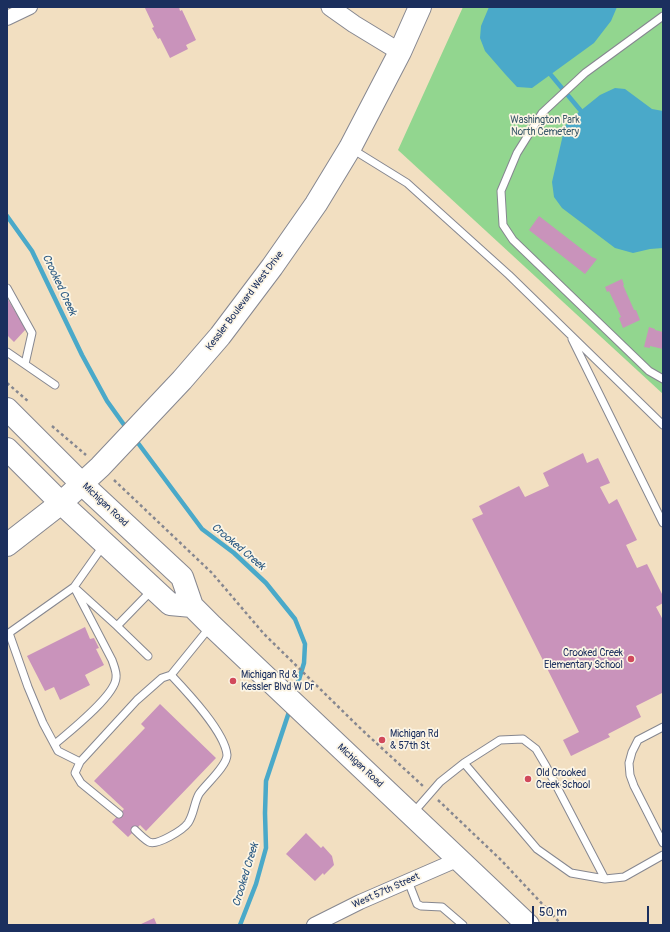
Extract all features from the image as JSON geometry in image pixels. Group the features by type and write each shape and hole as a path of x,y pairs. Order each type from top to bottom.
{"main road":[{"name":"Kessler Boulevard West Drive","path":"7,545 61,503 82,484 156,408 220,336 268,273 316,204 350,148 400,52 420,7"},
{"name":"Michigan Road","path":"7,409 82,484 182,577 192,606 212,626 412,814 520,920"},
{"path":"7,449 61,503 170,604 192,606"}],"street":[{"path":"7,18 30,7"},
{"path":"330,7 354,24 400,52"},
{"name":"West 57th Street","path":"314,925 459,859"}],"lane":[{"path":"663,16 585,73 542,113 517,153 501,191 503,225 514,240 649,371 663,379"},
{"path":"350,148 407,183 509,275 663,425"},
{"path":"7,288 32,332 25,364"},
{"path":"570,334 663,523"},
{"path":"7,352 55,385"},
{"path":"80,762 58,751 43,723 28,687 8,630 74,587 105,544"},
{"path":"55,744 111,692 116,679 116,670 112,660 74,587"},
{"path":"74,587 148,656"},
{"path":"117,626 153,589"},
{"path":"119,814 81,783 75,772 80,762 141,696 162,678 171,675 212,626"},
{"path":"135,830 150,842 156,843 178,832 187,824 199,795 221,768 227,757 222,739 189,695 171,675"},
{"path":"663,727 638,740 632,752 629,763 630,775 634,786 663,842"},
{"path":"412,814 440,782 464,763 500,740 523,739 536,749 605,879"},
{"path":"464,763 537,849 571,872 605,879 624,877 663,855"},
{"path":"408,881 417,904 421,906 442,907 463,925"}],"path":[{"path":"7,383 32,405"},
{"path":"51,424 103,463 212,573 264,634 501,860 562,925"}],"green space":[{"name":"Washington Park North Cemetery","path":"463,7 663,7 663,394 398,150"}],"water":[{"path":"489,7 617,7 611,21 594,43 532,88 517,87 485,51 480,38 481,26"},
{"path":"615,88 625,89 652,109 663,111 663,248 633,253 615,248 562,208 554,197 552,182 565,126 574,116 600,95"}],"building":[{"path":"179,7 180,11 182,10 196,40 186,45 188,49 170,58 160,38 158,39 152,28 154,27 145,8"},
{"path":"539,216 592,257 597,259 585,274 529,230"},
{"path":"622,279 623,285 640,320 623,328 619,318 621,317 609,291 607,292 605,287"},
{"path":"7,298 26,329 14,342 7,335"},
{"path":"649,327 663,332 663,349 650,346 650,348 644,347"},
{"path":"583,453 587,463 598,458 610,483 600,487 609,504 617,499 637,540 626,545 637,568 647,564 663,596 663,603 656,607 663,620 663,695 662,693 636,706 641,717 608,734 610,737 571,756 563,740 579,732 472,519 483,514 479,506 519,486 525,497 549,486 543,473"},
{"path":"85,627 90,639 94,638 99,648 96,649 104,665 85,675 90,685 60,700 54,687 45,691 27,656"},
{"path":"160,704 216,758 146,831 140,825 128,837 112,822 124,809 94,781 145,728 141,724"},
{"path":"306,833 321,848 323,846 332,856 334,865 324,875 323,873 315,881 286,854"},
{"path":"154,918 157,925 139,925"}],"waterway":[{"path":"551,75 581,111"},
{"name":"Crooked Creek","path":"7,216 32,251 82,355 107,401 127,429"},
{"name":"Crooked Creek","path":"135,439 202,529 234,553 266,583 295,619 305,644 304,663 294,696"},
{"name":"Crooked Creek","path":"240,925 256,884 266,848 266,781 290,709"}],"place":[{"name":"Crooked Creek Elementary School","path":"631,659"},
{"name":"Michigan Rd & Kessler Blvd W Dr","path":"233,681"},
{"name":"Michigan Rd & 57th St","path":"382,740"},
{"name":"Old Crooked Creek School","path":"528,779"}]}
